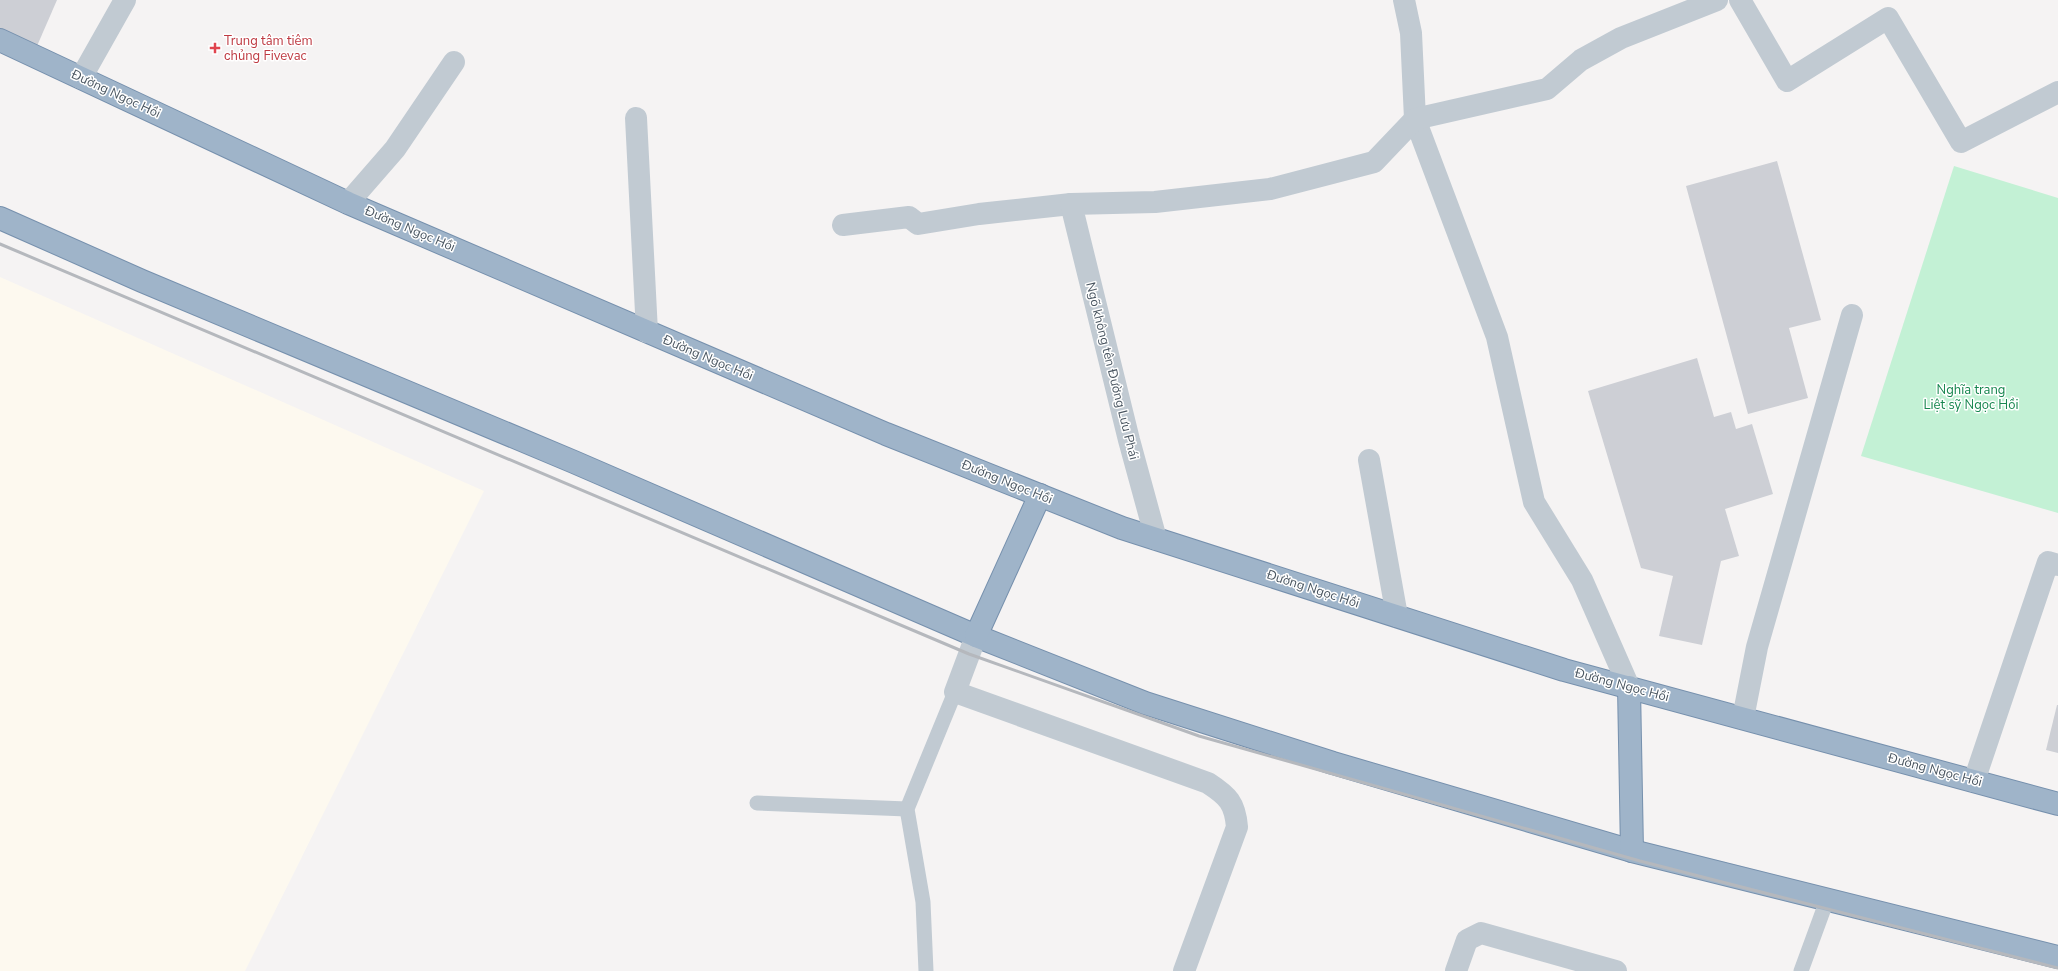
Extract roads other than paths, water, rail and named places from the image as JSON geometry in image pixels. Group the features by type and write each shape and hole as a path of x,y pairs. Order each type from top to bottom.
{"highway":[{"name":"Đường Ngọc Hồi","path":"0,40 348,202 886,434 1122,528 1564,670 2058,804"},
{"path":"0,218 142,281 582,465 976,636 1152,705 1333,763 1632,851 2058,957"},
{"path":"976,636 1040,495"},
{"path":"1629,687 1632,851"}],"street":[{"path":"81,78 125,0"},
{"path":"1404,0 1411,33 1415,119 1497,337 1534,502 1582,580 1629,687"},
{"path":"843,225 909,217 918,224 979,214 1071,204 1155,202 1270,189 1374,162 1415,119 1547,89 1581,60 1621,38 1716,0"},
{"path":"1740,0 1787,81 1888,18 1961,142 2058,92"},
{"path":"348,202 394,149 454,62"},
{"path":"636,118 647,332"},
{"name":"Ngõ không tên Đường Lưu Phái","path":"1071,204 1129,440 1156,539"},
{"path":"1743,718 1757,647 1852,315"},
{"path":"1370,460 1397,616"},
{"path":"1974,781 2048,562 2058,565"},
{"path":"976,636 955,692 1208,783 1221,791 1232,803 1236,812 1237,827 1184,971"},
{"path":"1456,971 1467,940 1481,933 1616,971"}],"lane":[{"path":"926,971 922,902 907,809 955,692"},
{"path":"757,803 907,809"},
{"path":"1801,971 1827,900"}],"railway":[{"path":"0,244 969,654 1199,736 1640,861 2058,968"}],"place":[{"name":"Trung tâm tiêm ᴄhủng Fivevac","path":"215,48"}],"park label":[{"name":"Nghĩa trang Liệt sỹ Ngọc Hồi","path":"1971,398"}]}
